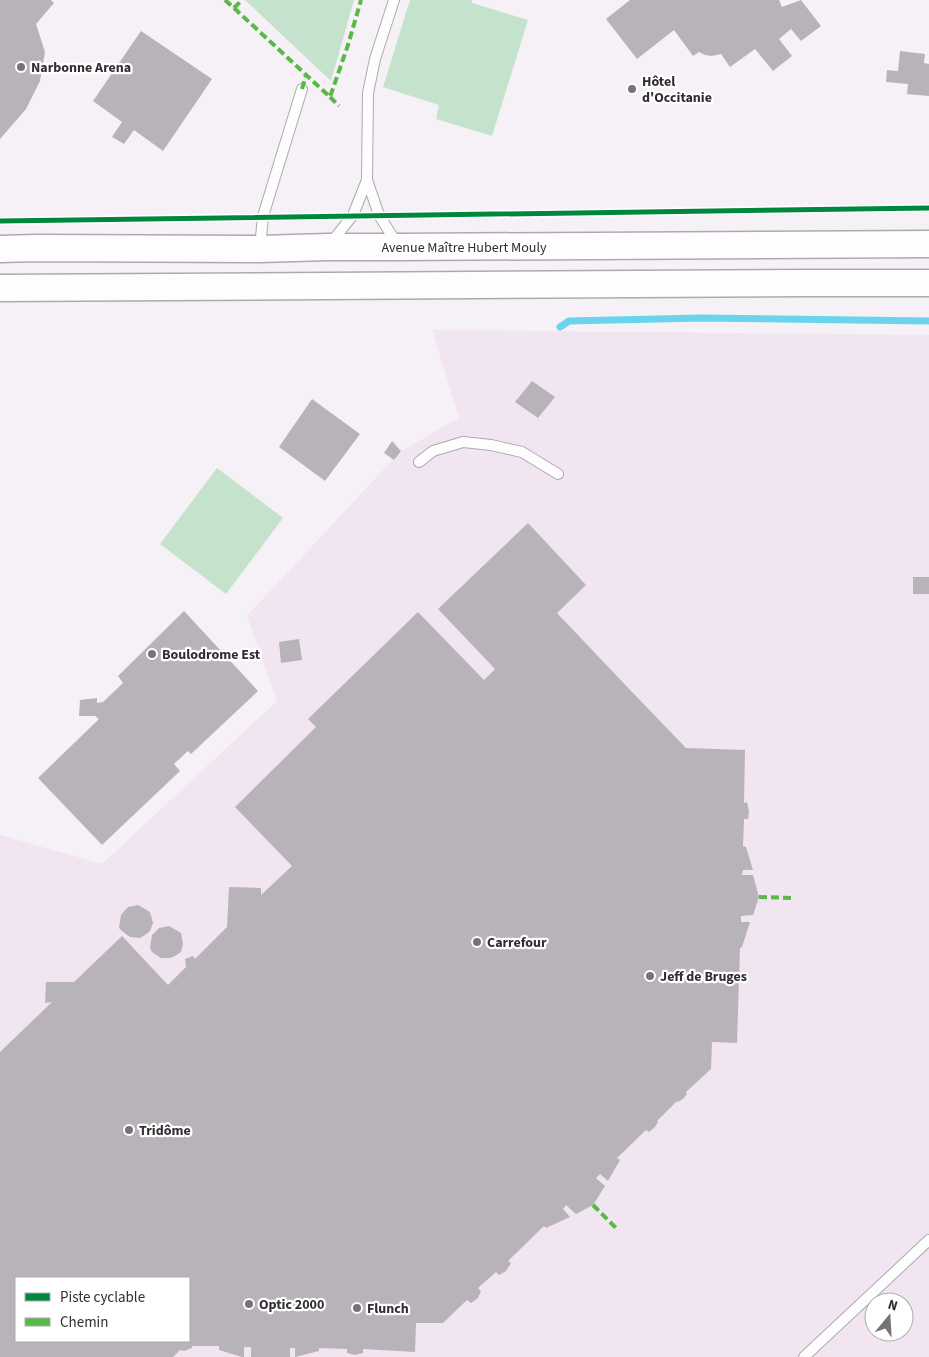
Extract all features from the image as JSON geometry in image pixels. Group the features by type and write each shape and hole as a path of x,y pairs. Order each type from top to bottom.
{"main road":[{"name":"Avenue Maître Hubert Mouly","path":"0,249 929,244"},
{"path":"0,288 807,282 929,283"}],"lane":[{"path":"394,0 375,59 368,92 367,180 379,214 399,248"},
{"path":"260,249 263,216 302,89"},
{"path":"328,247 353,216 367,180"},
{"path":"419,462 433,451 463,442 491,445 522,452 558,474"},
{"path":"804,1357 929,1240"}],"shaded area":[{"path":"432,330 929,335 929,1357 0,1357 0,835 102,864 277,701 247,616 400,452 459,418"}],"green space":[{"path":"245,0 354,0 331,81"},
{"path":"410,0 472,0 472,3 528,20 492,136 436,119 439,105 383,87"},
{"path":"217,468 283,518 226,594 160,544"}],"building":[{"name":"Narbonne Arena","path":"0,0 51,0 54,3 36,24 45,52 40,81 26,109 0,139"},
{"path":"630,0 779,0 782,7 801,0 821,26 801,41 791,29 779,39 792,56 773,71 755,49 730,67 721,54 712,56 699,52 693,56 674,30 637,59 606,19"},
{"path":"141,31 212,79 163,151 134,130 124,144 112,137 122,122 93,101"},
{"path":"900,51 925,54 924,63 929,64 929,96 907,94 908,84 886,82 887,70 898,71"},
{"path":"532,381 555,397 538,418 515,402"},
{"path":"312,399 360,434 325,481 279,447"},
{"path":"392,441 401,451 394,460 384,453"},
{"name":"Carrefour","path":"528,523 586,585 557,613 633,693 686,748 745,750 744,803 747,802 749,812 748,819 744,819 743,846 746,847 753,870 743,870 742,875 753,875 759,897 753,915 741,916 741,922 750,922 742,947 740,948 737,1043 712,1042 711,1069 686,1092 687,1094 683,1099 677,1101 657,1121 655,1127 649,1132 646,1130 617,1158 620,1160 608,1181 600,1174 596,1178 605,1186 593,1205 576,1214 566,1205 563,1209 570,1217 546,1228 544,1226 508,1261 511,1263 506,1271 499,1275 496,1272 478,1288 481,1291 478,1298 471,1303 467,1300 443,1323 416,1323 415,1352 363,1349 363,1353 355,1355 347,1353 347,1349 319,1348 319,1351 295,1357 295,1348 290,1348 290,1357 251,1357 251,1347 244,1347 244,1357 242,1357 219,1350 219,1346 192,1346 192,1348 184,1351 180,1350 173,1357 0,1357 0,1052 52,1002 45,1003 46,982 74,982 122,936 168,985 186,967 185,959 193,956 195,959 227,927 229,887 261,888 261,895 292,866 235,807 316,727 308,719 418,612 484,680 495,669 438,609"},
{"path":"913,577 929,577 929,594 913,594"},
{"path":"184,611 258,691 191,754 188,751 174,764 180,771 102,845 38,778 99,719 95,716 79,716 80,700 97,698 97,703 103,702 123,683 118,676"},
{"path":"299,639 302,660 281,663 279,642"},
{"path":"138,905 150,912 153,923 150,931 140,938 130,937 119,928 121,915 128,907"},
{"path":"169,926 181,933 183,944 181,952 170,958 161,958 152,952 150,948 152,935 159,928"}],"waterway":[{"path":"560,327 569,321 701,318 929,321"}],"marked path":[{"path":"225,0 234,8 242,0"},
{"path":"234,8 330,97 361,0"},
{"path":"302,89 306,75"},
{"path":"330,97 339,106"},
{"path":"759,897 793,898"},
{"path":"593,1205 617,1229"}],"cycle path":[{"path":"0,221 929,208"}],"place":[{"name":"Narbonne Arena","path":"21,67"},
{"name":"Hôtel d'Occitanie","path":"632,89"},
{"name":"Boulodrome Est","path":"152,654"},
{"name":"Carrefour","path":"477,942"},
{"name":"Jeff de Bruges","path":"650,976"},
{"name":"Tridôme","path":"129,1130"},
{"name":"Optic 2000","path":"249,1304"},
{"name":"Flunch","path":"357,1308"}]}
